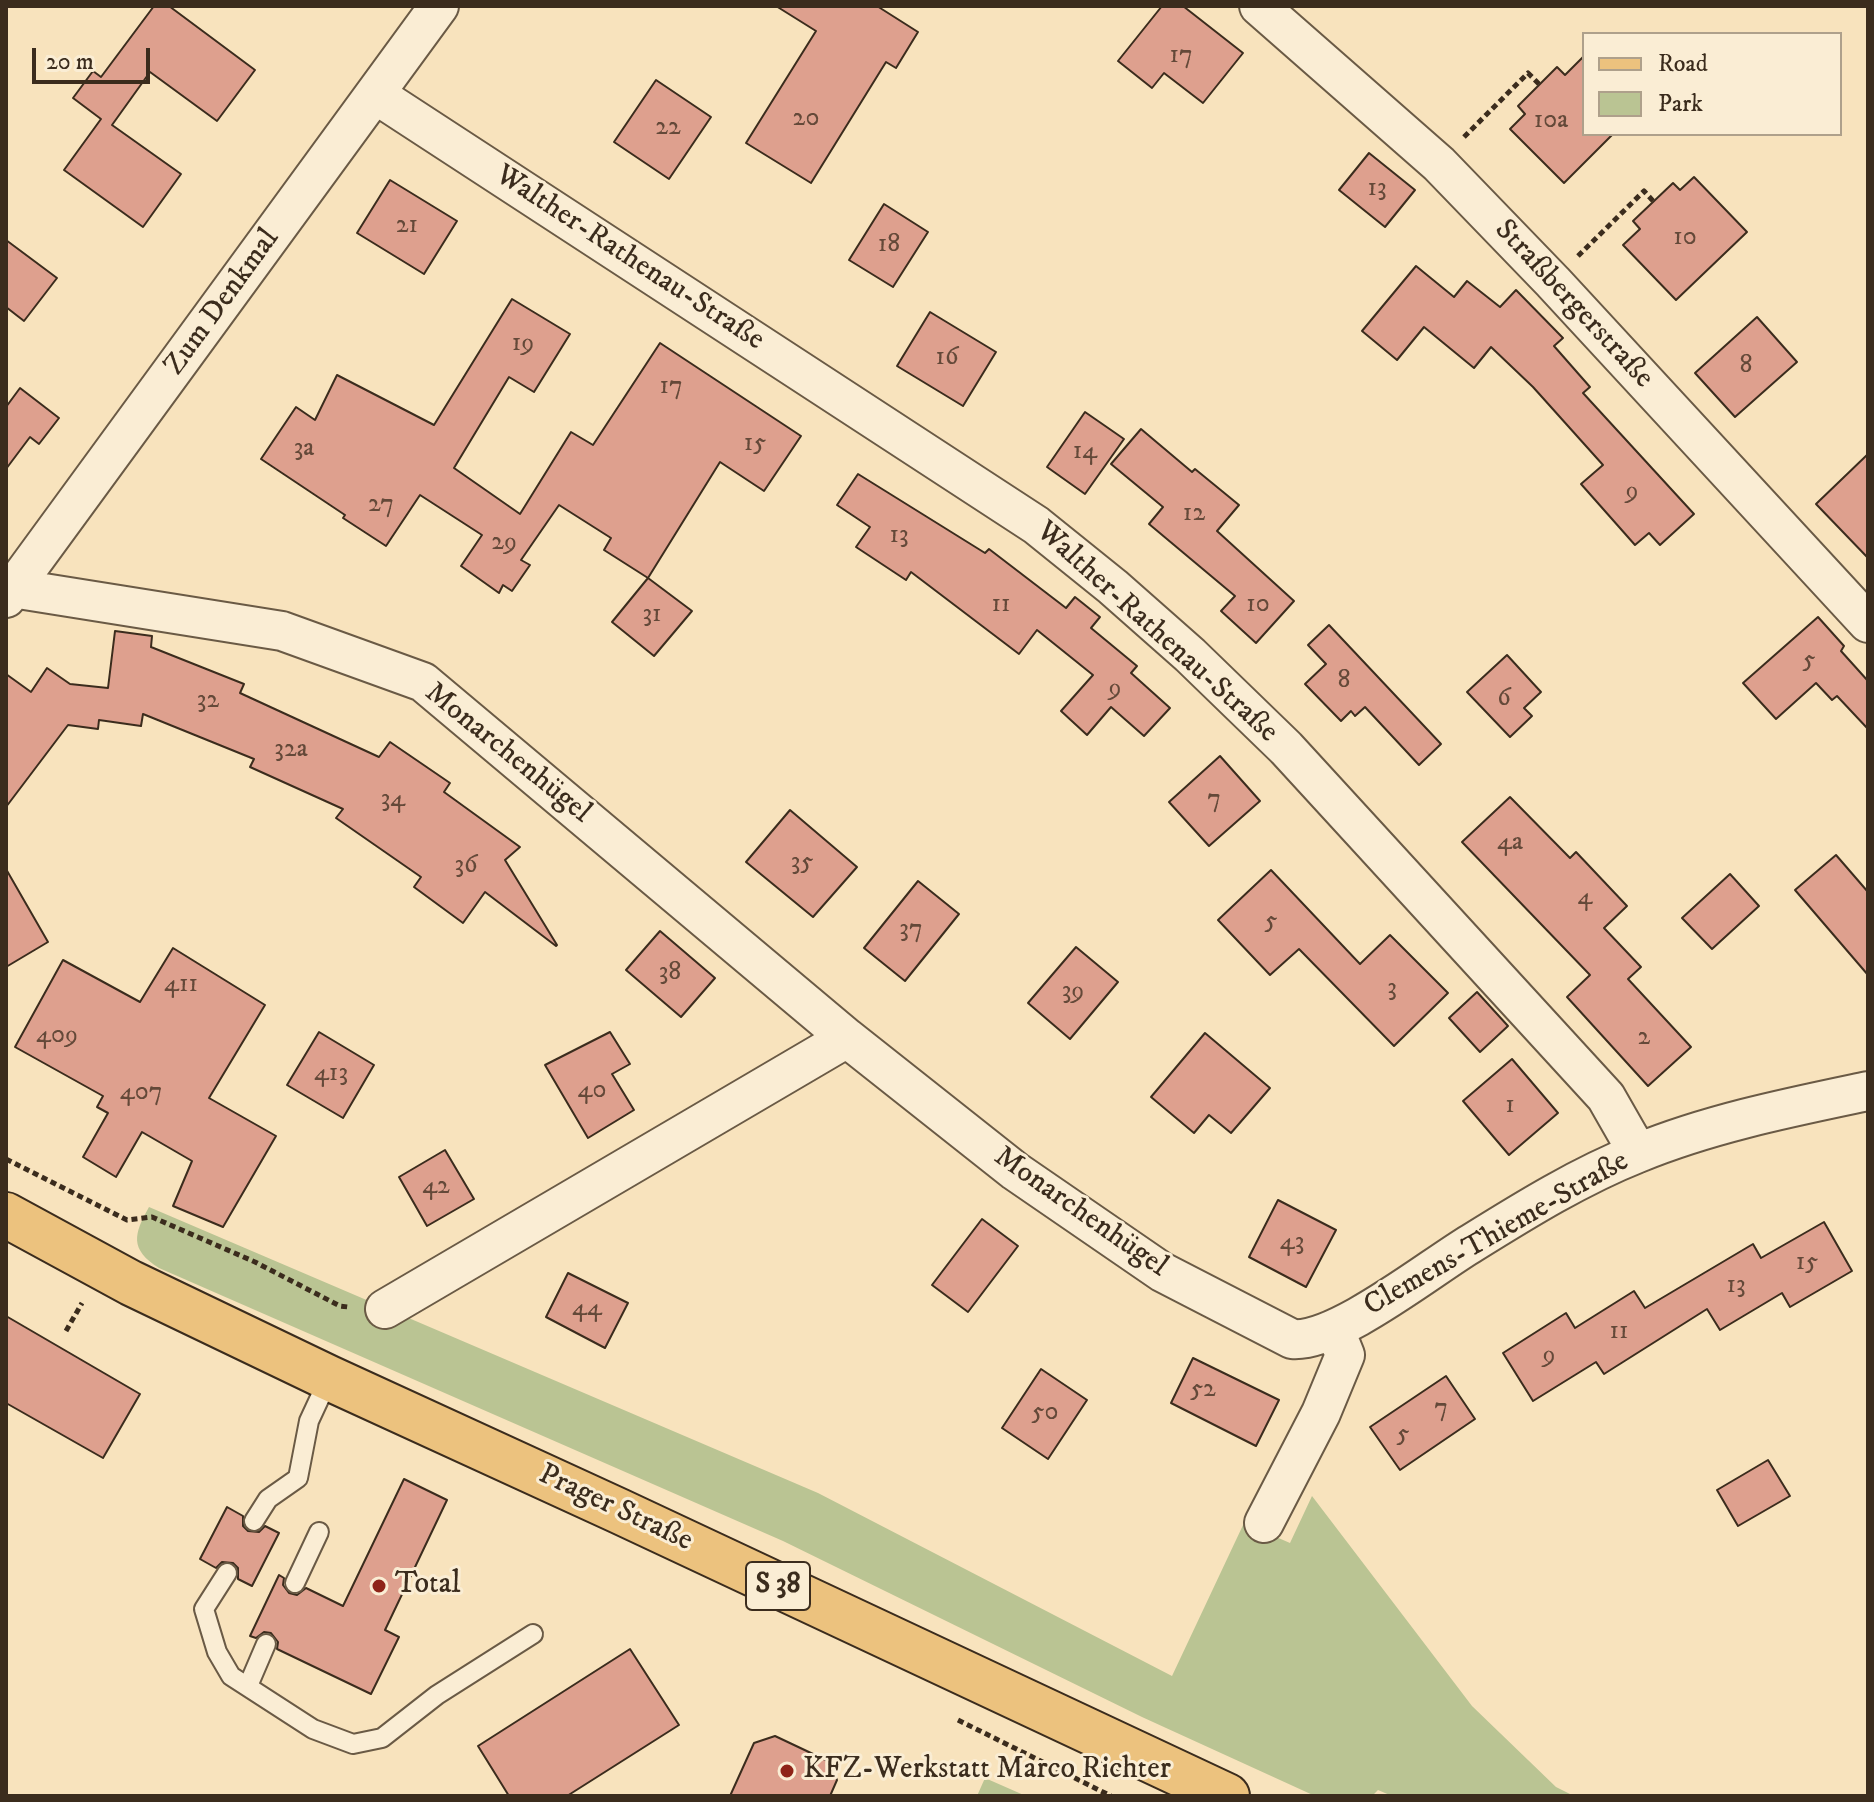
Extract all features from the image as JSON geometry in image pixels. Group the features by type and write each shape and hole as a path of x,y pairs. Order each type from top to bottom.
{"main road":[{"name":"Prager Straße","path":"6,1215 131,1283 329,1378 1227,1796"}],"street":[{"name":"Zum Denkmal","path":"8,591 439,6"},
{"name":"Straßbergerstraße","path":"1259,6 1439,164 1553,282 1868,623"},
{"name":"Walther-Rathenau-Straße","path":"375,94 1036,525 1113,587 1190,655 1286,748 1606,1097 1638,1153"},
{"name":"Monarchenhügel","path":"8,591 282,631 423,682 847,1038 1015,1171 1162,1272 1292,1339 1305,1341 1335,1330"},
{"path":"385,1309 847,1038"},
{"name":"Clemens-Thieme-Straße","path":"1264,1523 1321,1413 1345,1355 1335,1330 1537,1204 1638,1153 1706,1130 1868,1091"}],"lane":[{"path":"254,1521 268,1499 298,1478 309,1421 329,1378"},
{"path":"295,1583 319,1532"},
{"path":"227,1573 204,1609 217,1652 231,1676 313,1729 353,1744 382,1738 437,1695 533,1634"},
{"path":"248,1686 266,1644"}],"path":[{"path":"1439,164 1528,73 1540,85"},
{"path":"1553,282 1644,191 1654,202"},
{"path":"6,1159 127,1220 152,1217 255,1262 340,1306 385,1309"},
{"path":"66,1331 86,1295"}],"green space":[{"path":"149,1207 818,1493 1172,1676 1244,1523 1290,1543 1312,1496 1472,1706 1556,1787 1574,1796 1392,1796 1378,1790 1372,1796 1315,1796 1142,1717 783,1541 159,1268 143,1254 137,1240"},
{"path":"985,1778 1026,1796 977,1796"}],"building":[{"path":"154,6 169,6 255,70 217,121 150,72 112,125 181,174 143,227 64,170 101,119 73,98 93,71 101,77"},
{"path":"776,6 877,6 918,32 896,68 886,62 811,183 746,143 816,31"},
{"path":"1162,6 1183,6 1243,53 1203,103 1164,73 1152,88 1118,61"},
{"path":"1582,58 1582,136 1611,136 1564,183 1510,129 1525,114 1518,106 1557,67 1565,75"},
{"path":"656,80 711,117 669,179 614,142"},
{"path":"1369,153 1415,190 1385,227 1339,190"},
{"path":"1694,177 1747,232 1676,300 1623,245 1640,229 1633,221 1673,183 1680,190"},
{"path":"390,180 457,221 424,274 357,233"},
{"path":"884,204 928,232 893,287 849,260"},
{"path":"6,240 57,278 24,321 6,307"},
{"path":"1416,266 1454,297 1467,281 1500,307 1516,290 1563,338 1554,346 1590,387 1583,393 1694,514 1660,545 1649,533 1635,545 1581,484 1603,465 1533,387 1491,347 1474,368 1424,327 1397,360 1362,331"},
{"path":"512,299 570,334 534,392 509,377 454,468 520,514 571,432 593,445 660,343 801,436 764,491 720,462 648,578 604,550 611,538 559,505 521,560 530,565 512,591 503,585 499,593 461,566 482,535 420,495 386,546 261,459 296,407 315,420 337,375 434,425"},
{"path":"930,312 996,352 963,406 897,366"},
{"path":"1757,317 1797,362 1735,417 1695,373"},
{"path":"20,388 59,418 39,444 30,437 6,469 6,407"},
{"path":"1085,412 1124,439 1085,494 1047,467"},
{"path":"1141,429 1192,472 1195,469 1239,505 1217,531 1294,601 1256,643 1221,611 1235,596 1149,524 1163,507 1111,464"},
{"path":"1868,454 1868,558 1816,504"},
{"path":"858,474 985,553 989,549 1066,608 1075,597 1100,617 1091,628 1137,666 1131,673 1170,708 1144,736 1111,707 1087,735 1061,711 1093,675 1037,630 1019,654 911,572 906,580 856,547 870,527 837,505"},
{"path":"648,578 692,611 654,656 612,622"},
{"path":"1818,617 1844,646 1841,651 1868,681 1868,729 1837,696 1832,700 1816,683 1776,719 1743,683"},
{"path":"1329,625 1441,744 1419,765 1365,707 1355,716 1351,711 1341,721 1305,684 1326,664 1308,645"},
{"path":"115,631 152,636 151,647 244,684 240,693 379,757 390,742 450,783 444,792 520,847 505,860 557,945 485,892 463,923 414,887 421,877 336,818 343,809 250,767 254,759 143,714 141,726 99,720 98,729 68,725 6,807 6,674 31,692 47,668 70,684 108,688"},
{"path":"1507,655 1541,692 1524,708 1532,716 1510,737 1467,692"},
{"path":"1220,756 1260,801 1209,846 1169,802"},
{"path":"1510,797 1570,858 1576,852 1627,906 1604,928 1641,967 1628,979 1691,1047 1648,1086 1567,997 1590,975 1462,842"},
{"path":"790,810 857,867 813,917 746,862"},
{"path":"1836,855 1868,892 1868,975 1795,890"},
{"path":"6,869 48,942 6,967"},
{"path":"1271,870 1360,964 1390,935 1448,993 1394,1046 1299,949 1270,975 1218,920"},
{"path":"1730,874 1759,906 1712,949 1682,918"},
{"path":"918,881 959,914 905,981 864,948"},
{"path":"660,931 715,978 681,1017 626,970"},
{"path":"1076,947 1118,982 1070,1039 1028,1003"},
{"path":"173,948 265,1005 209,1098 276,1136 223,1227 173,1206 192,1161 142,1132 116,1177 83,1157 108,1113 97,1107 103,1096 15,1047 63,960 140,1002"},
{"path":"1477,992 1508,1026 1480,1052 1449,1018"},
{"path":"319,1032 374,1065 343,1118 287,1085"},
{"path":"610,1032 630,1064 612,1074 634,1110 588,1138 545,1065"},
{"path":"1205,1033 1270,1088 1231,1133 1209,1115 1194,1133 1151,1097"},
{"path":"1512,1059 1558,1113 1509,1155 1463,1101"},
{"path":"445,1150 474,1199 427,1226 399,1177"},
{"path":"1278,1200 1336,1230 1306,1287 1249,1257"},
{"path":"982,1219 1018,1246 968,1312 932,1285"},
{"path":"1824,1222 1852,1271 1790,1307 1782,1293 1720,1330 1707,1309 1604,1374 1596,1362 1533,1401 1503,1353 1566,1313 1575,1328 1634,1291 1645,1308 1753,1244 1761,1258"},
{"path":"568,1273 628,1303 605,1348 546,1317"},
{"path":"6,1316 140,1394 103,1458 6,1403"},
{"path":"1193,1358 1279,1400 1256,1446 1171,1403"},
{"path":"1041,1369 1087,1400 1048,1459 1002,1428"},
{"path":"1446,1376 1475,1419 1400,1470 1370,1427"},
{"path":"1768,1460 1790,1496 1738,1526 1717,1490"},
{"name":"Total","path":"404,1479 447,1500 385,1630 399,1637 371,1694 277,1649 278,1642 271,1633 264,1632 256,1638 250,1636 279,1575 284,1578 283,1585 289,1593 297,1595 306,1588 343,1606"},
{"path":"227,1507 243,1516 243,1526 248,1531 259,1532 265,1526 279,1533 252,1586 238,1579 238,1568 233,1563 222,1562 216,1568 200,1559"},
{"path":"630,1649 679,1725 567,1796 509,1796 478,1746"},
{"name":"KFZ-Werkstatt Marco Richter","path":"775,1736 830,1762 837,1780 830,1796 730,1796 754,1743"}],"place":[{"name":"Total","path":"379,1586"},
{"name":"KFZ-Werkstatt Marco Richter","path":"787,1771"}]}
